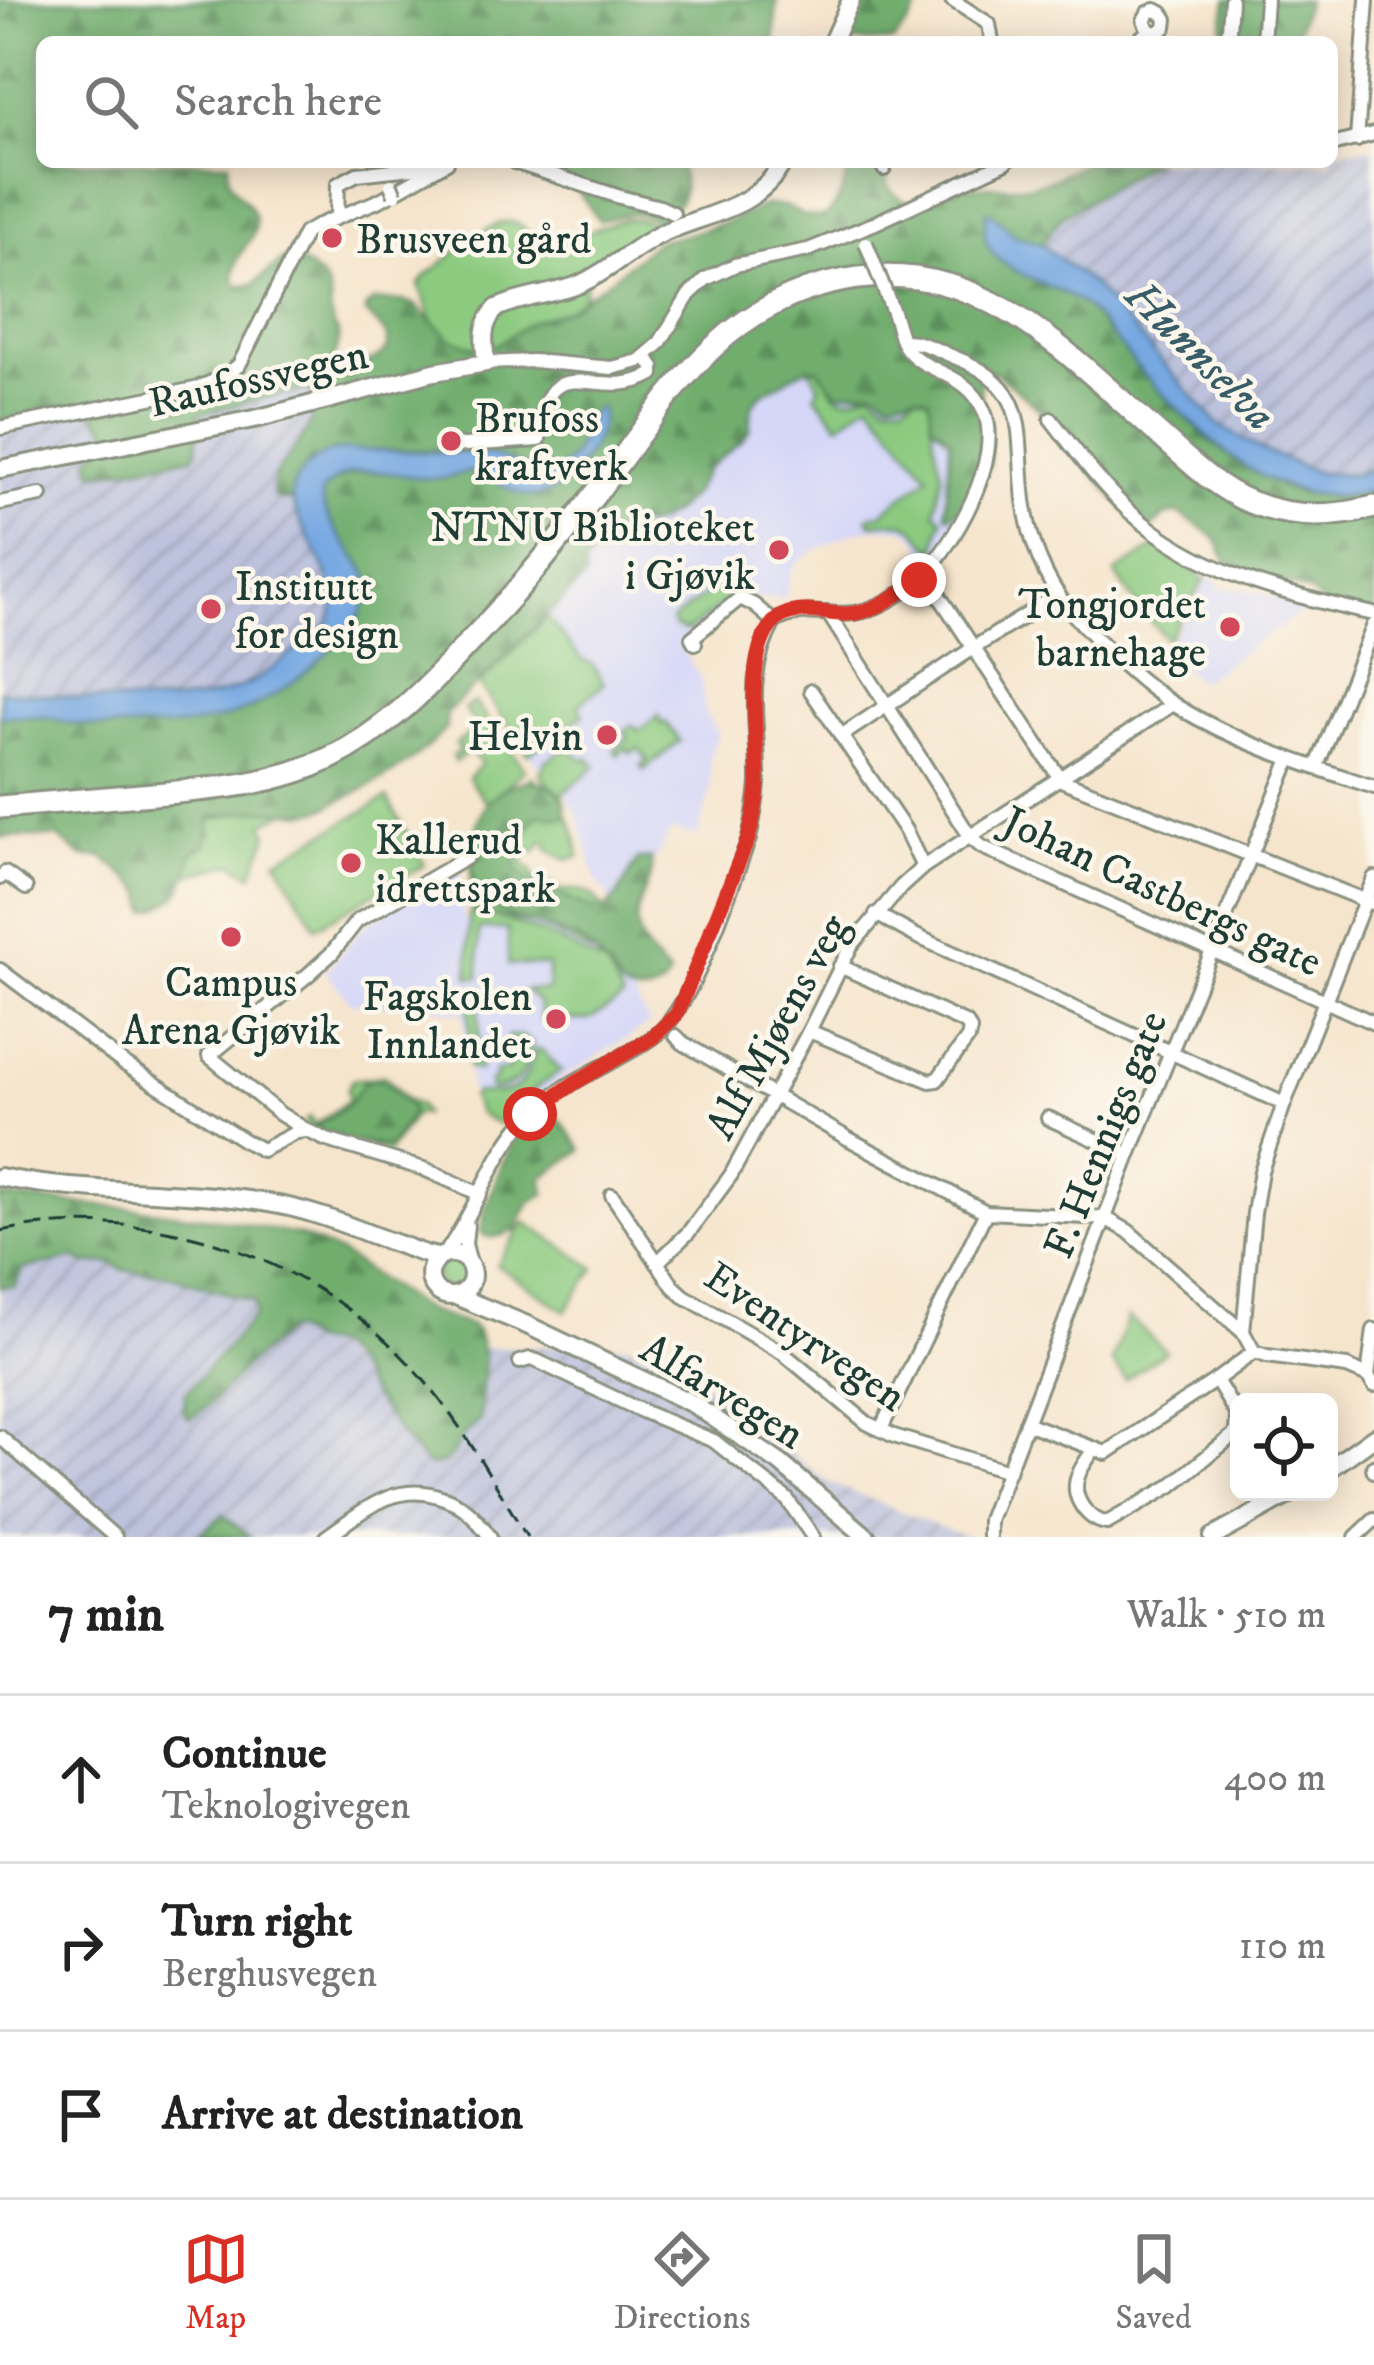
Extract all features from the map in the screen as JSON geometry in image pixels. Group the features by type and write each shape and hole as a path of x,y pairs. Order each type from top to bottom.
{"highway":[{"path":"0,807 246,785 296,772 354,745 412,701 508,600 705,352 768,306 828,284 894,277 968,291 1041,330 1193,465 1239,497 1298,515 1374,507"}],"main road":[{"path":"835,36 850,0"},
{"path":"486,363 484,329 497,308 582,283 674,221 727,211 749,199 780,168"},
{"name":"Raufossvegen","path":"0,470 259,418 486,363"},
{"path":"0,1177 247,1200 311,1213 387,1242 441,1256 458,1255 471,1269 468,1288 456,1296 440,1293 387,1242"},
{"path":"430,1280 433,1264 441,1256"},
{"name":"Alfarvegen","path":"471,1269 488,1295 527,1324"},
{"name":"Alfarvegen","path":"456,1296 639,1376 722,1421 780,1462 859,1534"},
{"path":"1338,1463 1374,1437"},
{"path":"1213,1537 1278,1501"}],"street":[{"path":"952,0 989,24 991,36"},
{"path":"1226,36 1231,0"},
{"path":"1263,36 1266,0"},
{"path":"1357,140 1366,0"},
{"path":"1143,36 1149,31"},
{"path":"1338,144 1374,134"},
{"path":"338,217 338,184 357,174 404,168"},
{"path":"0,428 195,388 224,377 239,365 305,233 437,168"},
{"path":"530,168 674,221"},
{"path":"451,446 539,440 544,405 553,389 572,380 610,384 652,374 646,356 706,279 735,265 808,250 993,168"},
{"path":"384,170 393,190"},
{"path":"441,1256 530,1114 652,1038 684,1002 754,815 758,779 753,695 764,640 774,622 788,614 847,614 882,604 925,573 965,514 979,483 988,453 983,406 955,376 912,357 902,341 863,228"},
{"path":"902,341 919,342 980,368 1011,400 1020,428 1030,531 1058,596 1117,661 1173,704 1239,739 1374,788"},
{"name":"Raufossvegen","path":"486,363 533,361 612,368 646,356"},
{"path":"1051,419 1115,497 1174,544 1262,586 1374,614"},
{"path":"0,503 41,495"},
{"path":"925,573 1061,780 1370,903"},
{"path":"841,736 1058,596"},
{"path":"695,643 692,638 740,598 774,622"},
{"name":"Johan Castbergs gate","path":"828,613 971,838 982,847 1374,1023"},
{"path":"1316,768 1374,625"},
{"path":"812,691 905,830 923,868"},
{"name":"Alf Mjøens veg","path":"657,1263 688,1233 730,1175 851,946 876,914 923,868 1173,704"},
{"name":"F. Hennigs gate","path":"989,1537 989,1520 1129,1155 1290,759"},
{"path":"466,858 357,921 309,974 209,1056 308,1131 424,1169 480,1195"},
{"path":"0,878 5,873 26,888"},
{"path":"1243,1332 1262,1171 1325,1001 1370,903 1374,878"},
{"path":"876,914 1284,1104"},
{"path":"809,1031 929,1082 937,1080 968,1038 967,1024 840,966"},
{"path":"0,970 123,1063 262,1150 308,1131"},
{"path":"676,1036 928,1184 986,1212 1106,1218 1128,1231 1243,1332 1255,1352 1347,1367 1371,1380 1374,1330"},
{"path":"1048,1118 1129,1155"},
{"name":"Eventyrvegen","path":"612,1195 684,1296 783,1353 867,1423 1008,1472"},
{"path":"880,1430 986,1212"},
{"path":"468,1218 465,1244 471,1269"},
{"path":"1216,1380 1237,1415 1237,1433 1171,1486 1107,1523 1087,1513 1077,1493 1078,1475 1100,1451 1255,1352"},
{"path":"520,1362 537,1361 714,1441 788,1498 813,1537"},
{"path":"1026,1423 1100,1451"},
{"path":"0,1437 116,1537"},
{"path":"326,1537 388,1498 403,1491 422,1491 458,1502 490,1537"},
{"path":"1356,1537 1374,1520"}],"shaded area":[{"path":"1374,147 1374,468 1355,474 1318,473 1264,451 1219,425 1093,285 1041,244 1062,216 1142,168 1338,168 1338,151"},
{"path":"803,352 912,357 979,483 931,565 916,537 904,529 851,533 796,564 786,597 740,599 678,644 701,678 705,713 718,735 710,754 711,789 697,837 671,830 625,917 597,883 569,797 528,754 584,714 578,706 594,665 581,659 547,617 579,556"},
{"path":"313,391 313,418 271,481 271,490 276,498 292,501 319,555 333,594 333,613 327,625 259,678 202,700 124,701 0,691 0,421 59,406 87,405 110,433 104,472 193,457 198,414"},
{"name":"Tongjordet barnehage","path":"1209,577 1220,582 1218,588 1244,589 1301,605 1303,611 1199,682 1172,657 1176,653 1171,640"},
{"name":"Fagskolen Innlandet","path":"460,867 464,921 471,912 536,925 619,969 650,1024 568,1074 521,1108 506,1128 476,1111 463,1014 426,1006 351,1003 325,972 367,923"},
{"path":"76,1258 84,1264 112,1263 123,1270 165,1274 254,1301 255,1315 185,1394 194,1417 282,1332 295,1330 314,1343 332,1346 387,1413 458,1448 471,1430 483,1348 629,1345 759,1412 777,1442 827,1482 973,1537 250,1537 223,1515 196,1537 0,1537 0,1287 16,1286 21,1269"}],"green space":[{"path":"0,0 777,0 774,36 36,36 36,168 228,168 230,181 255,220 253,235 237,262 235,281 253,284 285,259 317,274 329,292 331,318 339,335 331,366 335,369 370,362 388,348 388,336 365,312 373,301 414,304 450,338 473,347 496,345 532,321 566,310 658,240 732,220 765,205 825,217 842,192 847,168 888,168 891,191 905,201 921,202 964,186 1030,186 1074,168 1142,168 1062,216 1041,244 1015,236 986,213 987,244 1083,304 1162,394 1242,465 1300,493 1374,490 1374,621 1326,612 1309,592 1229,563 1214,537 1179,513 1166,515 1145,533 1034,404 995,372 980,379 989,451 985,478 949,516 950,439 932,424 929,398 916,394 889,399 875,389 841,393 817,368 806,368 759,396 743,439 707,469 692,495 670,515 649,526 623,529 584,564 585,578 446,714 446,728 423,751 380,780 318,811 260,810 211,817 207,844 193,852 180,890 168,902 147,911 143,891 103,857 82,857 58,837 0,837 0,716 46,717 83,725 196,722 238,713 276,694 315,665 360,617 363,565 326,512 321,494 332,483 360,473 441,478 473,472 506,484 555,490 580,445 566,465 545,474 486,453 333,451 293,484 292,501 275,498 273,486 309,424 312,391 199,414 193,457 104,472 95,472 91,456 109,442 110,433 87,405 59,406 0,421"},
{"path":"862,0 922,0 898,36 846,35"},
{"path":"1227,0 1307,0 1294,36 1222,36"},
{"path":"534,168 680,168 683,190 678,203 656,221 635,214 599,221 575,186"},
{"path":"624,219 641,219 654,224 654,229 586,271 583,298 561,336 437,357 432,320 419,285 465,244 507,222 548,241"},
{"path":"811,368 823,369 834,393 845,398 871,390 886,403 905,402 919,393 930,397 942,475 935,511 943,520 935,550 909,525 872,524 868,518 879,515 929,476 870,401 839,424 815,395 820,386"},
{"path":"1157,546 1205,579 1167,640 1115,573"},
{"path":"715,587 720,593 726,589 726,602 688,631 676,628 671,621"},
{"path":"547,617 581,659 593,665 604,684 578,705 584,714 528,754 479,685"},
{"path":"474,702 525,769 487,803 468,778 481,764 470,751 455,762 452,757 460,750 456,744 478,727 464,709"},
{"path":"659,715 661,724 665,722 680,741 644,770 641,766 648,760 638,748 631,753 626,748 618,755 614,750 629,738 624,731 632,725 639,731"},
{"path":"564,749 583,760 589,758 596,766 561,795 540,773 546,761"},
{"path":"532,777 565,811 579,857 566,860 547,849 543,841 536,852 530,849 522,864 532,870 530,874 562,890 592,895 610,916 620,968 539,925 488,914 543,933 608,967 623,999 589,1020 541,1020 539,1003 525,990 548,990 548,965 508,965 508,929 479,929 479,977 469,977 469,914 486,913 471,910 471,859 487,811"},
{"path":"527,781 557,790 565,809 564,818 537,815 517,846 516,869 526,879 604,910 638,859 651,858 637,926 649,952 669,975 657,990 645,994 625,991 581,942 504,914 477,892 472,858 479,819 501,790"},
{"path":"328,792 264,823 268,835 252,875 233,863 189,875 160,896 195,845 212,833 193,824"},
{"name":"Kallerud idrettspark","path":"387,798 425,865 316,927 277,860"},
{"path":"479,989 479,1071 469,1068 469,1003"},
{"path":"508,1036 522,1036 532,1043 527,1062 516,1081 490,1089 495,1071 508,1070"},
{"path":"536,1049 561,1071 527,1095 499,1125 478,1113 471,1097 517,1087"},
{"path":"384,1076 419,1105 423,1114 415,1114 388,1152 307,1128 309,1117 315,1125 349,1100 352,1080"},
{"path":"377,1078 412,1108 389,1147 353,1142 313,1128 348,1105 364,1082"},
{"path":"555,1113 582,1150 542,1178 546,1193 530,1202 515,1230 489,1237 481,1233 485,1211 515,1139 531,1121"},
{"path":"0,1197 225,1220 300,1236 340,1253 424,1310 477,1331 484,1357 480,1421 448,1459 429,1466 344,1355 331,1345 287,1330 190,1419 184,1412 185,1394 255,1315 254,1302 165,1274 123,1270 112,1263 84,1264 76,1258 22,1269 15,1286 0,1287"},
{"path":"525,1222 595,1268 566,1311 496,1265"},
{"path":"451,1259 462,1263 466,1274 462,1285 451,1289 440,1285 436,1274 440,1263"},
{"path":"1128,1317 1166,1351 1125,1380 1112,1361"},
{"path":"223,1515 250,1537 196,1537"}],"water":[{"path":"986,213 1015,236 1041,244 1093,285 1219,425 1264,451 1318,473 1355,474 1374,468 1374,490 1347,495 1298,491 1232,457 1152,384 1085,307 1015,270 992,252 985,235"},
{"path":"596,409 601,409 601,422 591,448 570,477 545,494 525,495 476,472 430,478 364,471 334,481 321,494 323,506 368,576 366,601 351,628 316,663 253,707 205,722 142,728 0,716 0,691 168,702 232,691 260,677 327,625 333,610 328,577 292,498 297,480 313,462 344,450 486,453 545,474 573,457"}],"railway":[{"path":"0,1231 59,1224 174,1233 230,1248 283,1270 333,1299 379,1335 436,1395 527,1537"}],"place":[{"name":"Brusveen gård","path":"332,238"},
{"name":"Brufoss kraftverk","path":"451,441"},
{"name":"NTNU Biblioteket i Gjøvik","path":"779,550"},
{"name":"Institutt for design","path":"211,609"},
{"name":"Tongjordet barnehage","path":"1230,627"},
{"name":"Helvin","path":"607,735"},
{"name":"Kallerud idrettspark","path":"351,863"},
{"name":"Campus Arena Gjøvik","path":"231,937"},
{"name":"Fagskolen Innlandet","path":"556,1019"}],"route":[{"path":"530,1114 652,1038 684,1002 754,815 758,779 753,695 764,640 774,622 810,611 862,612 919,580"}],"water label":[{"name":"Hunnselva","path":"1202,354"}]}
